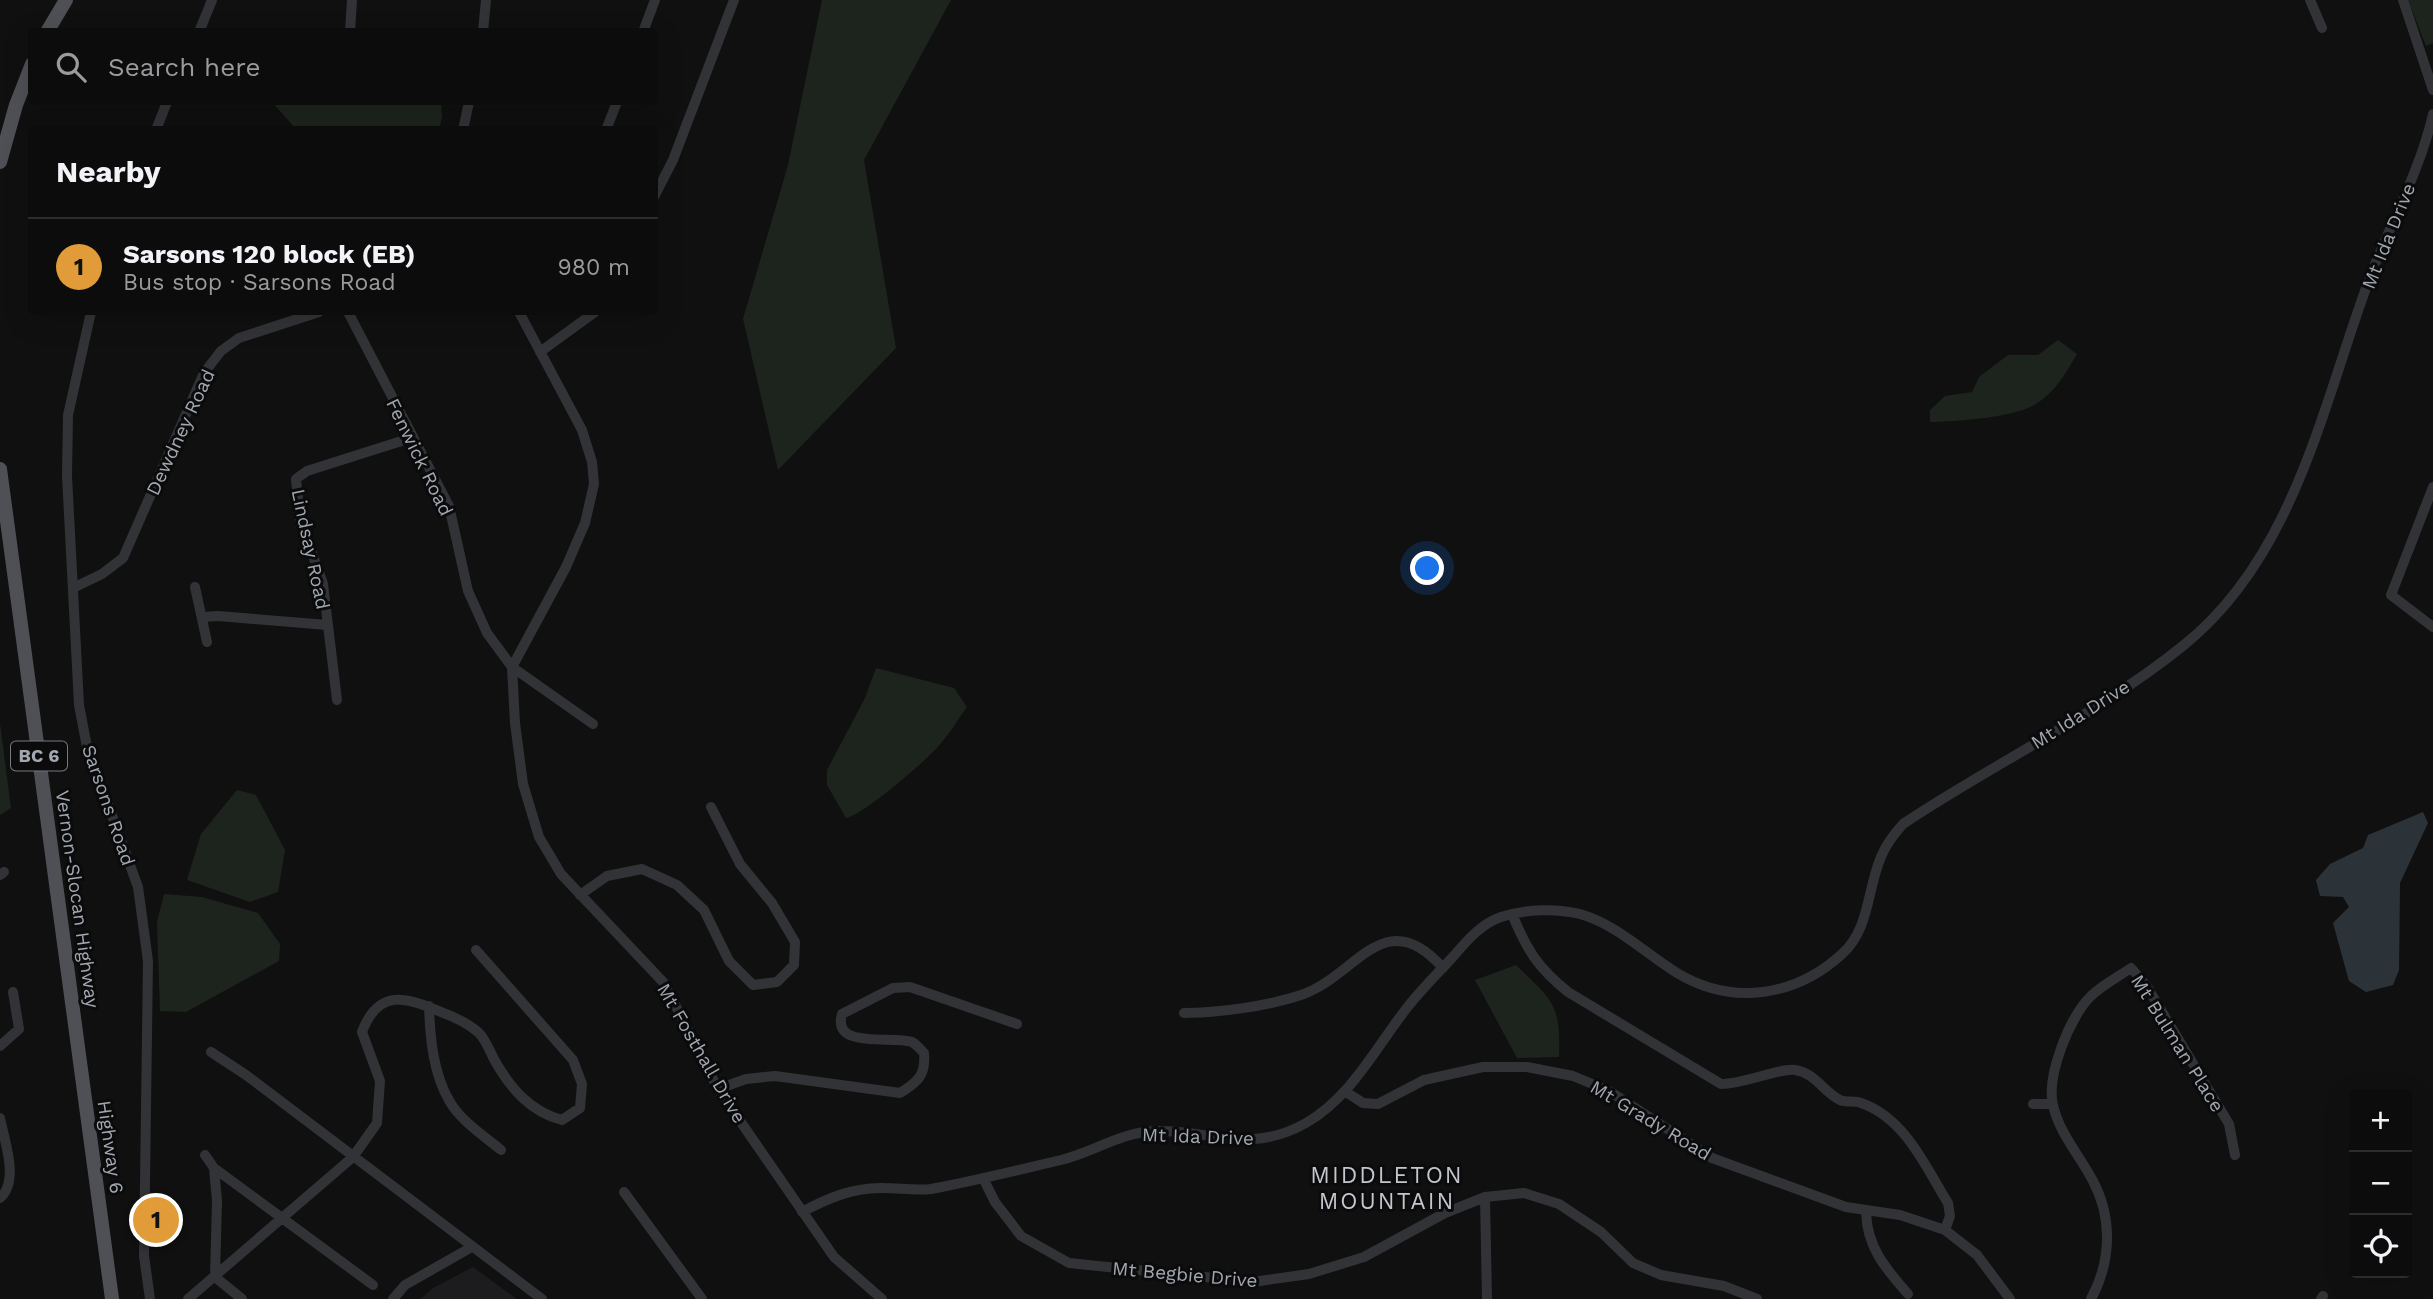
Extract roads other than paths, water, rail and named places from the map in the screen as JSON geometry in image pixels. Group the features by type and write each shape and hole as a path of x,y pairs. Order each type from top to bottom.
{"main road":[{"path":"49,28 66,0"},
{"path":"0,162 28,74"},
{"name":"Vernon-Slocan Highway","path":"0,469 78,1042"},
{"name":"Highway 6","path":"78,1042 112,1299"}],"street":[{"path":"201,28 212,0"},
{"path":"350,28 352,0"},
{"path":"483,28 486,0"},
{"path":"644,28 655,0"},
{"path":"658,189 673,160 734,0"},
{"path":"2310,0 2322,27"},
{"path":"2403,0 2433,90"},
{"path":"158,126 166,105"},
{"path":"464,126 468,105"},
{"path":"608,126 616,105"},
{"name":"Mt Ida Drive","path":"802,1212 833,1195 879,1188 926,1190 1064,1160 1123,1136 1145,1132 1157,1131 1242,1142 1270,1137 1306,1123 1346,1092 1408,1006 1476,932 1498,918 1512,914 1536,909 1581,915 1611,928 1678,973 1708,988 1753,995 1781,990 1810,980 1845,953 1861,928 1879,859 1887,842 1903,824 2143,674 2185,644 2232,597 2286,513 2371,275 2427,141 2433,114"},
{"name":"Sarsons Road","path":"90,315 68,415 67,476 79,705 85,737 138,887 148,961 144,1256 150,1299"},
{"name":"Dewdney Road","path":"73,587 102,574 123,558 204,373 221,351 239,338 309,315"},
{"name":"Fenwick Road","path":"350,315 411,438 449,506 468,591 487,633 512,667 593,724"},
{"path":"512,667 566,567 585,523 594,484 592,463 582,429 521,315"},
{"path":"540,352 591,315"},
{"name":"Lindsay Road","path":"337,700 323,584 300,519 296,479 307,471 411,438"},
{"path":"2433,487 2391,595 2433,627"},
{"path":"195,587 207,642"},
{"path":"203,617 327,625"},
{"name":"Mt Fosthall Drive","path":"512,667 515,723 523,783 539,837 561,874 664,983 718,1088 842,1266 883,1299"},
{"path":"580,895 607,876 642,869 677,885 704,910 729,961 753,985 777,982 794,965 795,942 772,903 740,864 711,807"},
{"path":"1512,914 1529,954 1545,974 1568,992 1721,1084 1740,1084 1794,1070 1813,1076 1840,1101 1860,1102 1887,1115 1902,1130 1948,1203 1950,1216 1945,1230"},
{"path":"1184,1013 1204,1013 1301,995 1322,985 1372,947 1393,940 1417,944 1443,968"},
{"path":"188,1299 353,1157 377,1123 380,1081 362,1032 369,1014 391,1000 411,999 429,1006 462,1021 481,1035 515,1092 544,1115 562,1120 580,1108 582,1084 573,1060 476,950"},
{"name":"Mt Bulman Place","path":"2052,1104 2052,1089 2061,1048 2073,1019 2091,995 2131,968 2146,985 2229,1125 2235,1154"},
{"path":"718,1088 746,1079 775,1076 900,1093 917,1083 926,1070 924,1053 913,1042 854,1038 844,1032 839,1023 842,1014 893,988 910,988 1017,1024"},
{"path":"0,1046 19,1029 13,992"},
{"path":"429,1006 430,1040 450,1102 472,1127 501,1150"},
{"path":"211,1052 247,1075 470,1248 542,1299"},
{"name":"Mt Grady Road","path":"1346,1092 1363,1103 1378,1104 1424,1080 1483,1068 1527,1067 1573,1076 1609,1091 1712,1158 1866,1212 1900,1215 1945,1230 1977,1255 2010,1299"},
{"path":"2033,1104 2052,1104 2059,1124 2094,1182 2106,1213 2108,1255 2102,1280 2091,1299"},
{"path":"0,1118 10,1174 5,1194 0,1198"},
{"path":"205,1155 214,1168 373,1285"},
{"path":"214,1168 217,1201 215,1278"},
{"name":"Mt Begbie Drive","path":"983,1178 995,1202 1021,1237 1069,1263 1253,1282 1309,1275 1364,1257 1445,1213 1485,1196 1524,1193 1559,1204 1601,1233 1633,1264 1661,1275 1724,1286 1757,1299"},
{"path":"624,1192 702,1299"},
{"path":"1485,1196 1487,1299"},
{"path":"1866,1212 1872,1247 1884,1268 1908,1294"},
{"path":"393,1299 405,1285 470,1248"},
{"path":"215,1278 242,1299"}],"place":[{"name":"Sarsons 120 block (EB)","path":"156,1220"}],"district":[{"name":"MIDDLETON MOUNTAIN","path":"1387,1188"}]}
